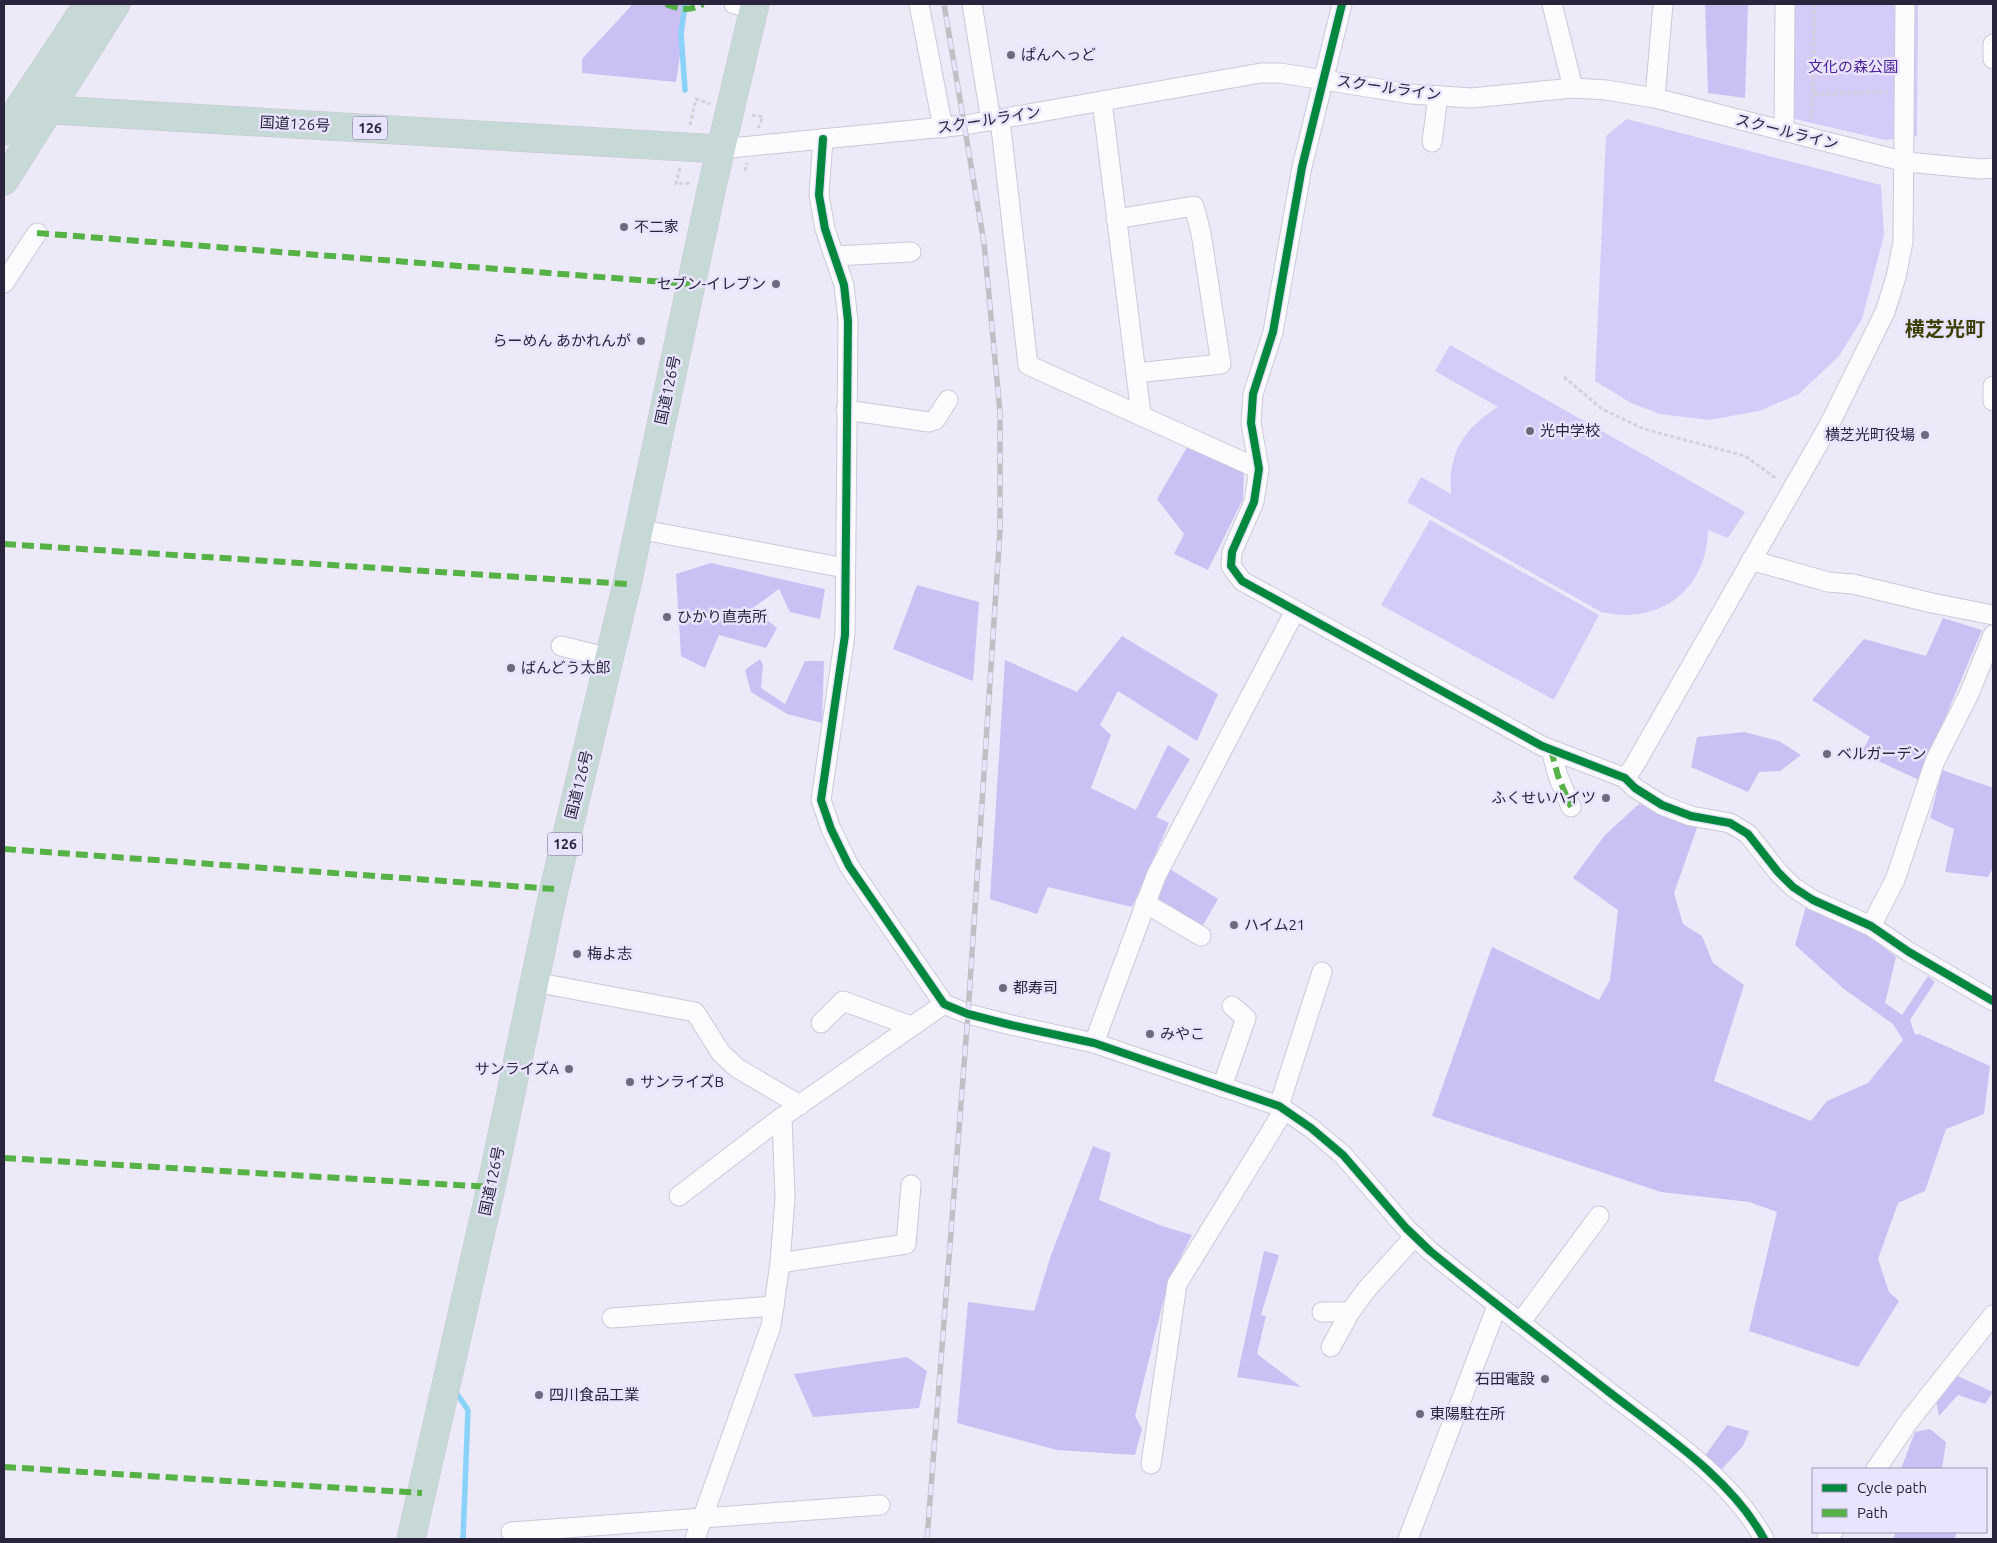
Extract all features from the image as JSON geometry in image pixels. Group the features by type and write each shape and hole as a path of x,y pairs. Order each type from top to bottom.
{"highway":[{"path":"4,131 11,107 88,4"},
{"path":"4,181 116,4"},
{"name":"国道126号","path":"411,1539 491,1187 554,889 610,658 720,148 748,6"},
{"name":"国道126号","path":"11,107 720,148"}],"street":[{"path":"919,4 943,128"},
{"path":"972,4 995,120 1028,365 1258,468"},
{"path":"1342,4 1302,168 1273,332 1253,394 1250,423 1258,468 1254,502 1232,552 1231,566 1242,581 1552,750 1625,778 1635,788 1662,804 1692,816 1730,823 1748,834 1778,872 1793,887 1813,900 1871,926 1909,952 1993,1001"},
{"path":"1552,4 1573,88"},
{"path":"1655,98 1662,4"},
{"path":"1784,131 1785,4"},
{"path":"1625,778 1634,766 1829,425 1884,312 1896,277 1903,242 1906,162 1905,4"},
{"path":"1993,44 1993,59"},
{"name":"スクールライン","path":"720,148 943,128 1261,73 1280,73 1411,94 1438,96 1480,98 1573,88 1606,90 1655,98 1906,162 1993,168"},
{"path":"1432,142 1438,96"},
{"path":"1102,101 1141,414"},
{"path":"823,139 819,195 825,229 844,285 848,321 845,636 821,800 831,830 849,866 944,1004 968,1014 1011,1026 1094,1043 1281,1108 1343,1155 1415,1236 1498,1306 1665,1435 1719,1481 1749,1514 1764,1539"},
{"path":"1116,219 1194,206 1201,233 1222,364 1136,373"},
{"path":"4,283 37,233"},
{"path":"834,256 912,252"},
{"path":"1993,386 1993,401"},
{"path":"846,410 929,422 935,420 948,400"},
{"path":"638,529 845,568"},
{"path":"1751,560 1828,582 1853,584 1993,615"},
{"path":"1094,1043 1156,876 1295,611"},
{"path":"1871,926 1895,880 1935,761 1969,694 1993,635"},
{"path":"561,646 610,658"},
{"path":"1552,750 1558,776 1571,807"},
{"path":"1145,902 1201,936"},
{"path":"1151,1464 1177,1284 1281,1108 1322,972"},
{"path":"534,982 695,1012 721,1054 737,1068 800,1105"},
{"path":"821,1023 843,1001 911,1026"},
{"path":"679,1196 782,1117 944,1004"},
{"path":"1222,1087 1246,1018 1232,1006"},
{"path":"695,1539 771,1326 780,1263 785,1189 782,1117"},
{"path":"780,1263 906,1244 911,1185"},
{"path":"1520,1323 1599,1216"},
{"path":"1331,1348 1350,1312 1367,1289 1415,1236"},
{"path":"612,1318 774,1306"},
{"path":"1408,1539 1498,1306"},
{"path":"1322,1312 1350,1312"},
{"path":"1877,1468 1909,1421 1993,1316"},
{"path":"511,1532 880,1505"}],"path":[{"path":"1810,126 1813,94 1814,4"},
{"path":"1813,94 1892,92"},
{"path":"1564,376 1602,409 1644,429 1745,456 1784,484"}],"green space":[{"name":"文化の森公園","path":"1790,4 1918,4 1917,136 1885,140 1786,117"},
{"path":"1627,119 1881,185 1884,235 1862,319 1839,356 1799,394 1759,411 1709,420 1660,414 1631,403 1595,381 1606,136"},
{"path":"1450,345 1745,512 1728,538 1708,530 1705,551 1699,570 1689,586 1676,599 1660,608 1642,614 1622,615 1601,612 1407,502 1421,477 1451,494 1452,466 1460,443 1475,424 1498,407 1435,371"},
{"path":"1430,520 1599,615 1554,700 1381,605"}],"shaded area":[{"path":"633,4 688,4 676,82 582,73 582,59"},
{"path":"1705,4 1748,4 1745,98 1708,93"},
{"path":"1189,444 1244,466 1243,499 1208,570 1174,554 1184,534 1157,499"},
{"path":"711,563 825,589 820,619 790,612 779,589 753,608 777,628 766,648 719,635 705,668 681,656 676,574"},
{"path":"917,585 979,602 973,681 893,649"},
{"path":"1943,618 1982,630 1919,780 1861,753 1870,737 1812,700 1864,639 1926,656"},
{"path":"1122,636 1218,694 1197,741 1118,691 1100,725 1111,735 1091,788 1136,810 1168,745 1190,759 1156,817 1169,823 1132,907 1048,887 1037,914 990,899 1005,660 1077,692"},
{"path":"760,659 763,665 761,688 785,704 805,661 824,661 822,723 787,714 751,692 745,670"},
{"path":"1744,732 1779,741 1801,755 1780,771 1759,772 1748,792 1691,767 1697,737"},
{"path":"1942,770 1993,788 1993,868 1988,877 1945,872 1954,829 1930,818"},
{"path":"1639,804 1698,825 1674,893 1683,924 1702,936 1713,963 1744,985 1714,1081 1811,1121 1827,1101 1868,1083 1903,1040 1893,1024 1844,989 1795,945 1806,906 1867,935 1896,957 1885,1003 1902,1015 1928,976 1935,982 1910,1020 1915,1035 1919,1034 1990,1066 1984,1114 1946,1129 1925,1191 1898,1203 1878,1259 1889,1292 1899,1301 1858,1367 1749,1331 1777,1212 1749,1202 1661,1192 1432,1116 1492,947 1599,1000 1610,980 1618,910 1573,878 1605,835"},
{"path":"1170,869 1218,899 1202,927 1157,901"},
{"path":"1093,1146 1111,1153 1099,1200 1162,1226 1192,1235 1168,1282 1135,1416 1142,1429 1135,1455 1057,1450 957,1423 968,1302 1034,1311 1051,1255"},
{"path":"1264,1251 1279,1255 1261,1315 1266,1316 1257,1354 1301,1387 1237,1377"},
{"path":"907,1357 927,1371 919,1408 813,1417 794,1374"},
{"path":"1955,1375 1993,1392 1985,1404 1958,1395 1939,1416 1936,1401"},
{"path":"1727,1425 1749,1431 1743,1446 1720,1471 1702,1460"},
{"path":"1930,1429 1946,1442 1942,1468 1901,1468 1915,1432"},
{"path":"1896,1533 1956,1533 1955,1539 1893,1539"}],"waterway":[{"path":"685,4 681,33 685,90"},
{"path":"457,1394 468,1410 463,1539"}],"railway":[{"path":"927,1539 968,1014 1000,531 1000,412 984,243 944,4"}],"marked path":[{"path":"666,4 685,9 703,4"},
{"path":"37,233 690,284"},
{"path":"4,544 627,584"},
{"path":"1551,750 1558,776 1571,807"},
{"path":"4,849 554,889"},
{"path":"4,1158 491,1187"},
{"path":"4,1467 422,1493"}],"cycle path":[{"path":"1342,4 1302,167 1273,332 1253,394 1251,423 1259,469 1254,502 1232,552 1231,566 1242,581 1542,746 1625,778 1635,788 1662,805 1691,816 1730,823 1748,834 1778,872 1793,887 1813,900 1871,926 1909,952 1993,1001"},
{"path":"823,139 819,195 825,229 844,285 848,321 845,635 821,800 831,829 849,866 944,1004 968,1014 1094,1043 1279,1106 1311,1128 1343,1155 1406,1228 1430,1251 1673,1441 1715,1477 1734,1496 1764,1539"}],"place":[{"name":"ぱんへっど","path":"1011,55"},
{"name":"不二家","path":"624,227"},
{"name":"セブン-イレブン","path":"776,284"},
{"name":"らーめん あかれんが","path":"641,341"},
{"name":"光中学校","path":"1530,431"},
{"name":"横芝光町役場","path":"1925,435"},
{"name":"ひかり直売所","path":"667,617"},
{"name":"ばんどう太郎","path":"511,668"},
{"name":"ベルガーデン","path":"1827,754"},
{"name":"ふくせいハイツ","path":"1606,798"},
{"name":"ハイム21","path":"1234,925"},
{"name":"梅よ志","path":"577,954"},
{"name":"都寿司","path":"1003,988"},
{"name":"みやこ","path":"1150,1034"},
{"name":"サンライズA","path":"569,1069"},
{"name":"サンライズB","path":"630,1082"},
{"name":"石田電設","path":"1545,1379"},
{"name":"四川食品工業","path":"539,1395"},
{"name":"東陽駐在所","path":"1420,1414"}],"district":[{"name":"横芝光町","path":"1945,329"}]}
